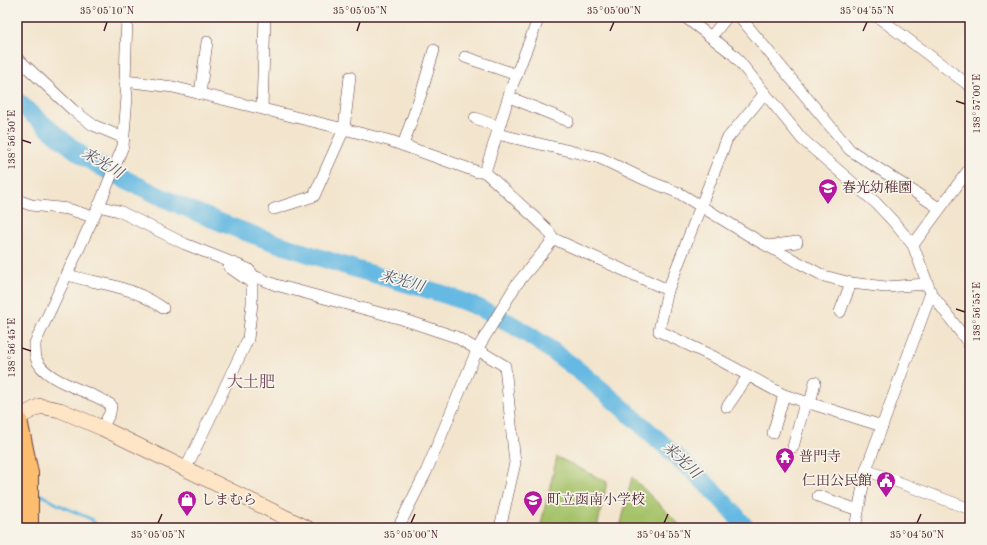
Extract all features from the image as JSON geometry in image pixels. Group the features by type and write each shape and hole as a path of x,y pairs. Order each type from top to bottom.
{"highway":[{"path":"17,419 28,473 28,528"}],"street":[{"path":"102,428 110,413 110,405 50,375 40,366 36,358 35,343 100,203 123,142 127,97 125,81 127,17"},
{"path":"262,108 265,17"},
{"path":"485,172 509,97 538,17"},
{"path":"685,17 734,55 802,139 876,203 913,245 929,289 970,345"},
{"path":"711,37 727,17"},
{"path":"740,17 850,150 939,208"},
{"path":"878,17 970,86"},
{"path":"200,94 207,42"},
{"path":"403,145 422,91 434,50"},
{"path":"465,57 517,75"},
{"path":"17,58 73,110 93,125 123,142"},
{"path":"274,209 314,196 344,129 350,77"},
{"path":"125,81 173,87 262,108 403,145 478,172 485,172 546,228 554,239 668,290"},
{"path":"765,93 727,139 668,290 658,328 660,332 716,358 784,395 882,426"},
{"path":"509,97 568,121"},
{"path":"474,118 498,131 600,158 646,180 668,187 768,246 824,276 851,283 886,287 929,289"},
{"path":"913,245 970,168"},
{"path":"17,200 31,205 68,209 93,217"},
{"path":"100,203 217,258 248,269 254,276 276,285 402,319 456,337 478,348 505,366 515,463 500,528"},
{"path":"398,528 426,472 478,348 510,294 554,239"},
{"path":"768,246 797,242"},
{"path":"186,468 248,339 252,303 252,283 217,258"},
{"path":"66,274 81,280 121,288 148,298 164,308"},
{"path":"840,312 851,283"},
{"path":"855,528 866,470 929,289"},
{"path":"727,407 748,376"},
{"path":"793,447 815,382"},
{"path":"773,433 784,395"},
{"path":"17,419 40,406 51,407 102,428 307,528"},
{"path":"866,470 970,509"},
{"path":"818,496 858,510"}],"green space":[{"path":"557,457 607,482 597,528 540,528"},
{"path":"632,477 679,524 677,528 620,528"}],"waterway":[{"name":"来光川","path":"17,101 62,140 91,161 185,208 291,248 452,297 486,311 509,323 532,337 575,368 616,402 703,481 746,528"},
{"path":"36,492 57,504 91,519 99,528"}],"place":[{"name":"春光幼稚園","path":"828,205"},
{"name":"普門寺","path":"785,474"},
{"name":"仁田公民館","path":"886,498"},
{"name":"しまむら","path":"187,517"},
{"name":"町立函南小学校","path":"533,517"}],"district":[{"name":"大土肥","path":"251,383"}]}
